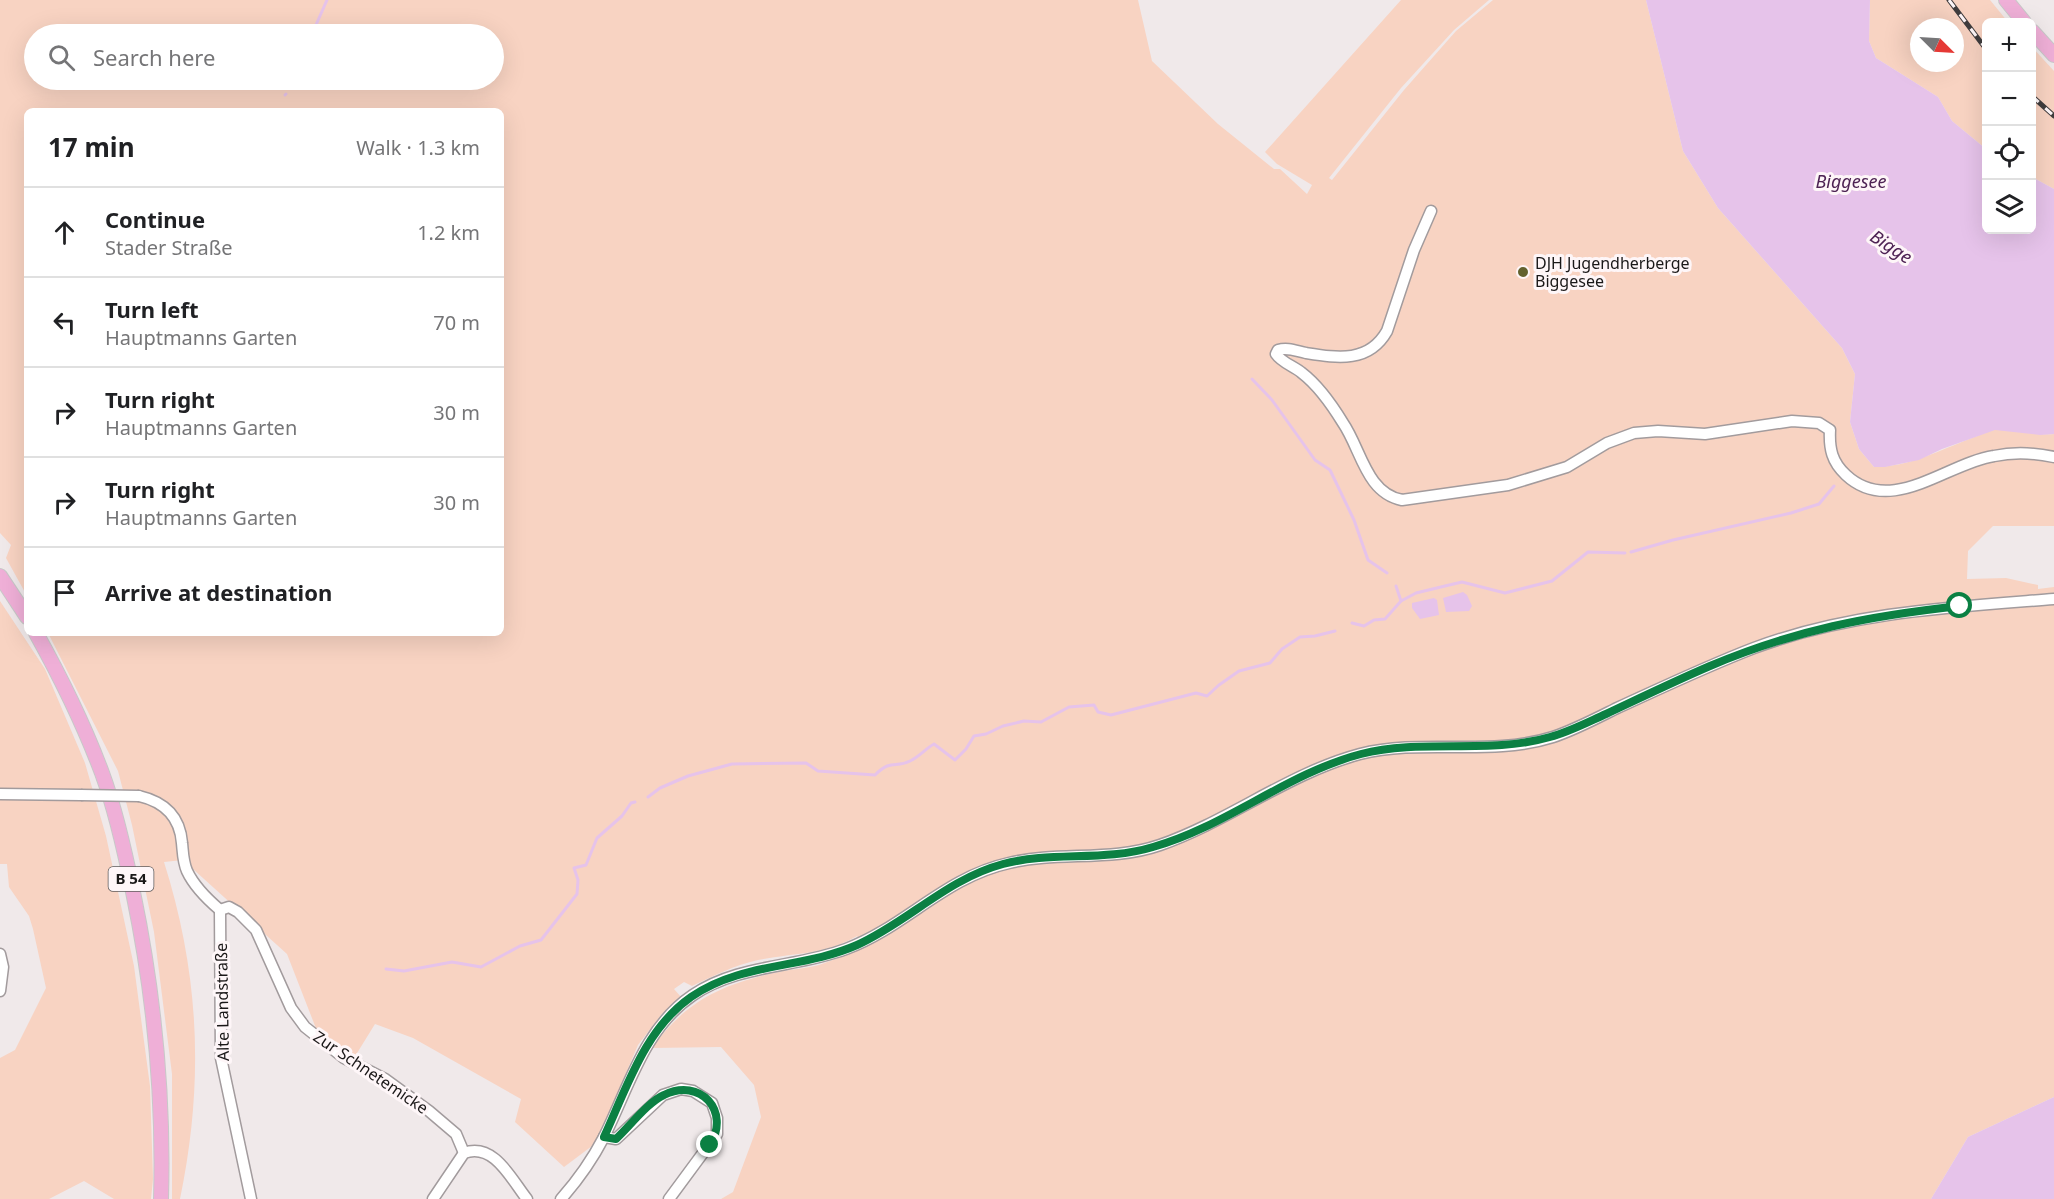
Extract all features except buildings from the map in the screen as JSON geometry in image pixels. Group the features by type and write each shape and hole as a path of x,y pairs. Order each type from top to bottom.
{"main road":[{"path":"2006,0 2021,18"},
{"path":"2036,36 2054,55"},
{"path":"0,576 24,612"},
{"name":"B 54","path":"38,636 78,716 103,774 125,853 150,987 160,1085 161,1199"}],"street":[{"path":"1431,212 1414,250 1387,331 1380,343 1355,357 1306,353 1284,348 1278,350 1276,354 1320,390 1345,425 1374,484 1391,498 1402,500 1508,485 1567,467 1607,443 1634,433 1658,430 1705,434 1792,421 1819,423 1830,430 1829,444 1832,457 1839,468 1849,478 1873,490 1889,492 1907,489 1970,462 1994,456 2021,454 2054,457"},
{"path":"561,1199 584,1170 604,1137 645,1048 660,1026 690,998 712,984 733,976 831,954 860,944 946,888 988,868 1023,860 1110,856 1156,847 1184,836 1311,772 1360,754 1403,748 1502,747 1555,736 1709,666 1755,648 1820,628 1914,611 2054,598"},
{"path":"0,794 140,796 159,803 176,818 186,870 205,897 220,909"},
{"name":"Zur Schnetemicke","path":"220,909 229,907 238,912 256,930 291,1008 305,1027 344,1058 385,1079 429,1111 456,1134 464,1153"},
{"name":"Alte Landstraße","path":"220,909 221,1058 251,1199"},
{"path":"0,954 3,967 0,991"},
{"path":"604,1137 616,1139 663,1095 681,1089 693,1091 712,1102 717,1118 717,1134 669,1199"},
{"path":"433,1199 464,1153 478,1150 494,1158 527,1198"}],"shaded area":[{"path":"0,0 1138,0 1152,61 1218,124 1274,169 1280,169 1307,194 1312,185 1277,164 1265,152 1401,0 1489,0 1454,30 1401,88 1329,178 1332,180 1404,90 1456,31 1493,0 1646,0 1683,151 1718,208 1842,348 1855,374 1850,422 1859,449 1874,467 1912,461 1994,430 2054,434 2054,526 1993,526 1968,551 1967,579 2006,578 2038,585 2038,589 2054,587 2054,1097 1968,1137 1931,1199 721,1199 733,1192 761,1117 754,1085 721,1047 652,1048 679,1017 709,996 743,981 819,965 841,957 862,948 857,936 833,947 749,962 692,986 684,982 674,989 681,997 661,1015 638,1045 596,1143 564,1167 515,1122 521,1099 413,1038 375,1024 354,1058 317,1031 287,954 183,860 164,862 185,946 191,988 195,1071 188,1156 180,1199 172,1199 172,1074 154,932 132,825 118,771 50,636 504,636 504,108 24,108 24,591 6,558 11,545 0,533"},
{"path":"1870,0 1990,0 2005,18 1982,18 1982,146 1952,121 1938,97 1876,58 1869,41"},
{"path":"2036,51 2054,71 2054,189 2036,179"},
{"path":"0,601 45,669 85,763 106,836 134,966 150,1086 153,1179 151,1199 114,1199 84,1181 49,1199 0,1199 0,1058 15,1050 46,988 29,916 9,887 7,864 0,864"}],"water":[{"name":"Biggesee","path":"1646,0 1870,0 1869,41 1876,58 1938,97 1952,121 1982,146 1982,234 2036,234 2036,179 2054,189 2054,434 2040,435 1995,430 1919,460 1874,467 1859,449 1850,422 1855,374 1842,348 1718,208 1683,151"},
{"path":"1463,592 1472,606 1469,611 1446,612 1443,598"},
{"path":"1434,598 1437,600 1439,615 1420,619 1412,608 1412,603"},
{"path":"2054,1097 2054,1199 1931,1199 1968,1137"}],"waterway":[{"path":"316,24 327,0"},
{"path":"1252,379 1272,400 1315,460 1330,470 1354,520 1368,560 1387,573"},
{"path":"1631,552 1819,504 1834,486"},
{"path":"1352,623 1364,626 1374,620 1385,619 1401,601 1416,593 1462,582 1505,593 1552,581 1588,552 1625,553"},
{"path":"1396,586 1401,601"},
{"path":"648,797 660,788 688,776 732,764 806,763 818,771 875,775 890,765 905,763 913,759 934,744 955,760 974,736 1024,721 1041,722 1069,707 1094,705 1098,712 1111,715 1196,693 1207,696 1239,671 1270,663 1282,649 1300,637 1335,631"},
{"path":"386,969 404,971 452,962 481,967 520,946 541,940 577,894 578,880 574,868 586,865 597,838 622,816 631,803 635,802"}],"railway":[{"path":"1949,0 1982,44"},
{"path":"2036,100 2054,116"}],"place":[{"name":"DJH Jugendherberge Biggesee","path":"1523,272"}],"route":[{"path":"710,1145 717,1134 717,1118 712,1102 699,1093 681,1089 663,1095 616,1139 604,1137 645,1048 660,1026 675,1010 712,984 756,969 816,958 860,944 946,888 988,868 1023,860 1110,856 1156,847 1184,836 1311,772 1360,754 1403,748 1502,747 1531,742 1573,729 1709,666 1786,638 1820,628 1878,616 1960,606"}],"water label":[{"name":"Bigge","path":"1891,247"}]}
